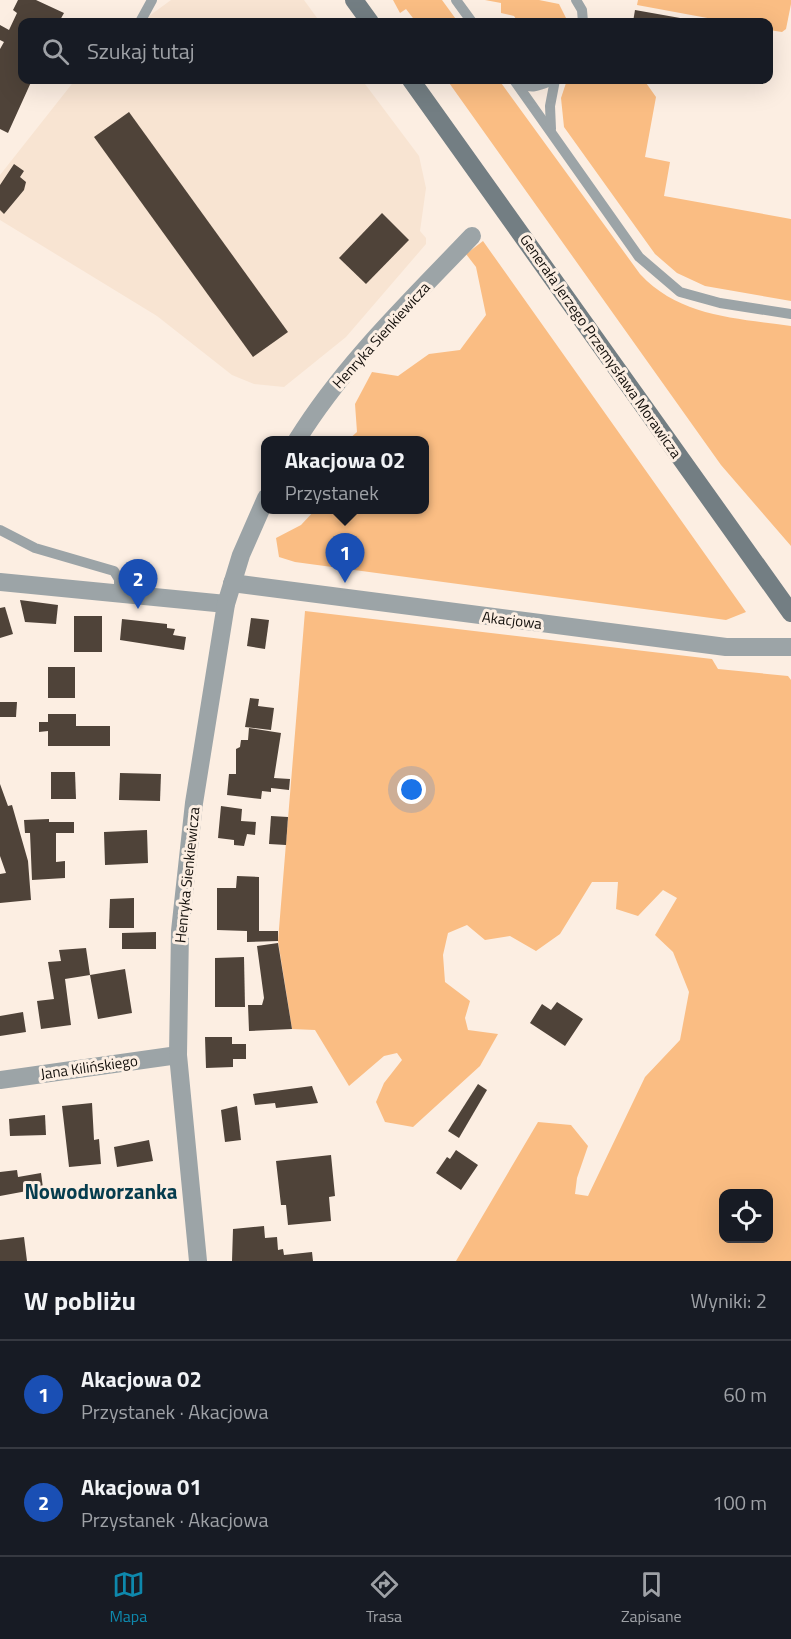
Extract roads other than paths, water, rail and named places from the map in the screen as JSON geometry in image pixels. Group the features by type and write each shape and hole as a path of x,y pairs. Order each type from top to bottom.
{"street":[{"path":"354,0 367,18"},
{"name":"Generała Jerzego Przemysława Morawicza","path":"414,84 791,613"},
{"name":"Henryka Sienkiewicza","path":"301,436 346,372 472,236"},
{"name":"Henryka Sienkiewicza","path":"198,1261 178,1055 181,919 194,803 226,604 240,555 261,509"},
{"path":"0,582 226,604"},
{"name":"Akacjowa","path":"232,583 726,647 791,646"},
{"name":"Jana Kilińskiego","path":"0,1080 178,1055"}],"lane":[{"path":"142,18 152,0"},
{"path":"456,0 469,18"},
{"path":"576,0 582,10 582,18"},
{"path":"518,84 639,257 680,292 720,303 791,314"},
{"path":"521,84 538,87 545,84"},
{"path":"551,130 550,106 553,84"},
{"path":"0,530 35,548 114,571 118,579 119,593"}],"place":[{"name":"Akacjowa 02","path":"345,583"},
{"name":"Akacjowa 01","path":"138,609"}],"district":[{"name":"Nowodworzanka","path":"101,1191"}]}
